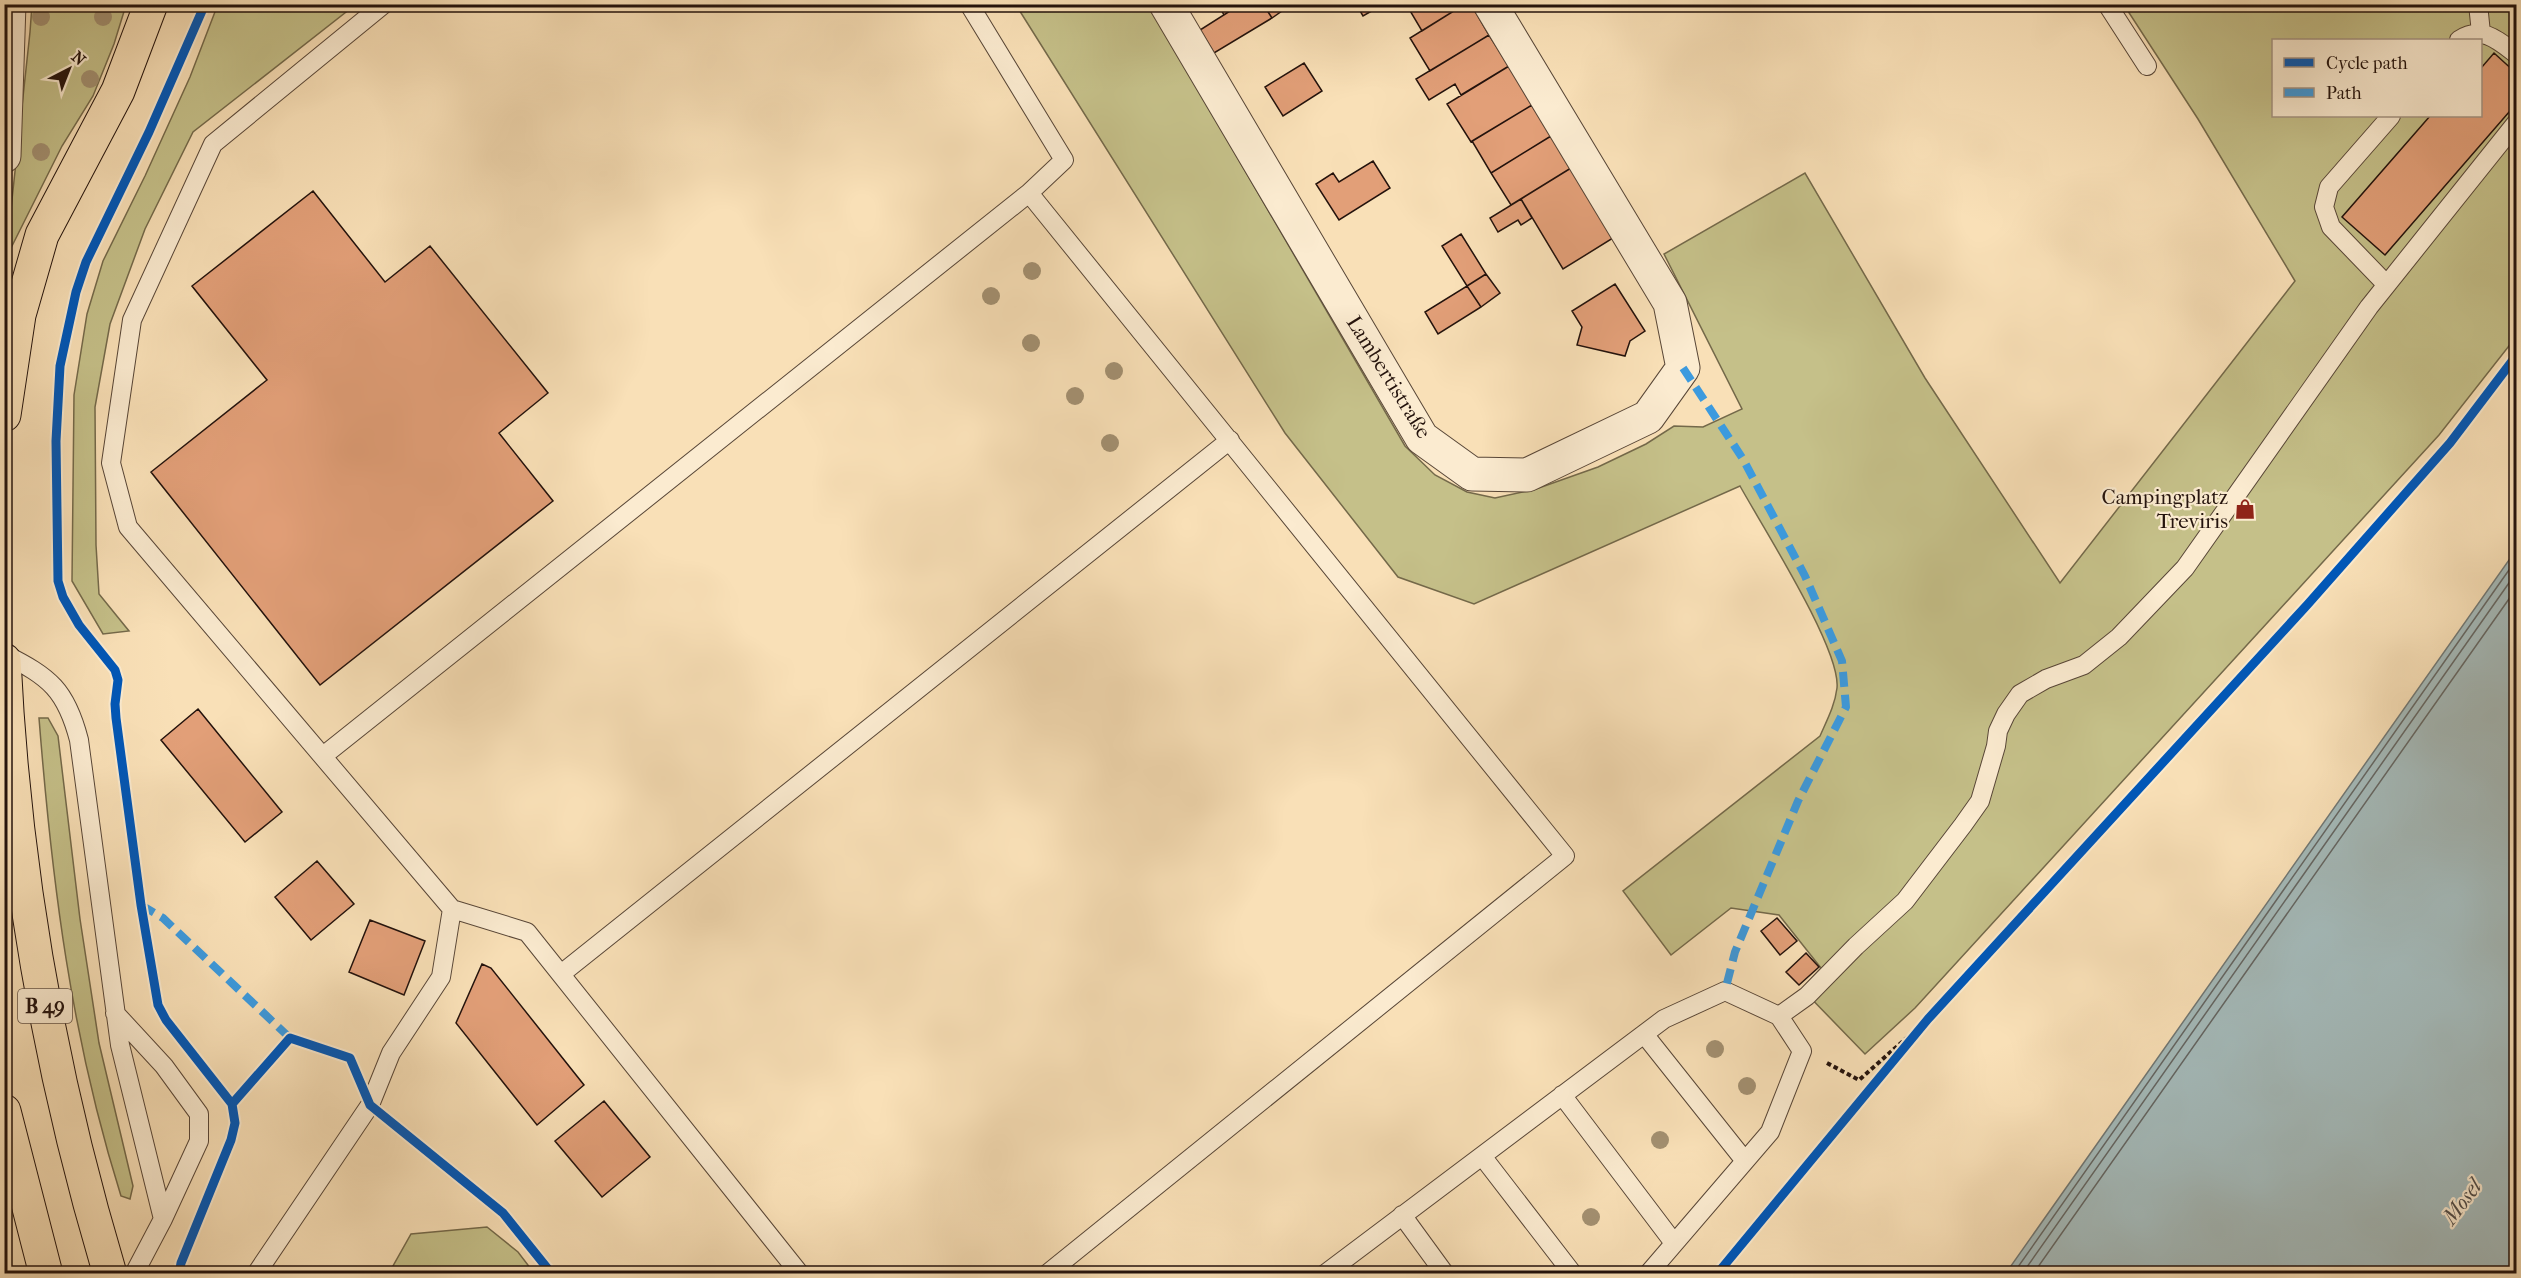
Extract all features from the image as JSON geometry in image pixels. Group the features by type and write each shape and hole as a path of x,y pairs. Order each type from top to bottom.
{"main road":[{"path":"4,415 19,315 42,235 118,91 151,4"},
{"name":"B 49","path":"4,660 17,834 31,932 74,1146 110,1274"},
{"path":"4,1111 46,1274"}],"street":[{"path":"4,156 9,4"},
{"name":"Lambertistraße","path":"1166,4 1422,438 1472,474 1527,475 1648,417 1683,368 1670,303 1490,4"}],"lane":[{"path":"384,4 213,144 132,321 111,463 128,527 452,909 527,932 800,1274"},
{"path":"323,756 1029,193 1064,160 969,4"},
{"path":"2107,4 2147,66"},
{"path":"2478,4 2481,33"},
{"path":"2461,39 2481,33 2494,37 2517,54"},
{"path":"2386,284 2331,227 2324,207 2329,187 2390,117"},
{"path":"1779,1016 1807,996 1905,901 1964,825 1980,801 1998,731 2020,694 2046,679 2084,665 2119,637 2185,568 2386,284 2517,123"},
{"path":"1029,193 1565,856 1047,1274"},
{"path":"561,974 1230,440"},
{"path":"4,654 36,670 60,691 72,713 80,740 120,1045 163,1219"},
{"path":"256,1274 370,1106 391,1053 441,976 452,909"},
{"path":"1325,1274 1664,1019 1725,991 1779,1016 1802,1051 1770,1132 1648,1274"},
{"path":"115,1013 165,1066 199,1114 199,1141 163,1219 134,1274"},
{"path":"1644,1034 1745,1161"},
{"path":"1562,1095 1674,1243"},
{"path":"1482,1156 1573,1274"},
{"path":"1402,1215 1445,1274"}],"path":[{"path":"1802,1051 1859,1080 1928,1019"}],"shaded area":[{"path":"218,4 355,5 193,132 145,229 110,324 95,407 96,545 99,594 129,631 103,634 72,581 74,395 87,314 103,261 190,77"},
{"path":"32,5 126,5 114,44 93,96 62,146 11,248 10,218"},
{"path":"1016,5 1149,5 1405,446 1435,475 1467,492 1495,498 1536,489 1598,467 1646,444 1674,426 1703,427 1742,409 1664,254 1805,173 1925,378 2060,583 2295,281 2198,119 2124,5 2516,5 2516,337 2439,435 1915,1008 1865,1054 1802,989 1821,968 1779,915 1731,908 1671,955 1623,891 1820,736 1834,700 1837,688 1835,670 1827,646 1798,587 1740,486 1474,604 1398,577 1285,433"},
{"path":"39,718 48,718 58,736 80,919 99,1043 133,1186 130,1199 121,1196 89,1077 77,1018 57,900"},
{"path":"487,1227 518,1252 534,1273 389,1273 411,1234"}],"water":[{"name":"Mosel","path":"2516,550 2516,1273 2006,1273"}],"building":[{"path":"1218,4 1241,4 1224,15"},
{"path":"1241,4 1263,4 1272,18 1214,53 1200,30"},
{"path":"1263,4 1292,4 1272,18"},
{"path":"1356,4 1374,4 1377,8 1363,16"},
{"path":"1406,4 1465,4 1422,31"},
{"path":"1465,4 1471,4 1489,35 1430,71 1410,38"},
{"path":"1489,35 1509,66 1461,95 1455,84 1429,100 1416,79"},
{"path":"2494,53 2516,73 2516,104 2385,255 2342,217 2429,117 2482,117 2482,67"},
{"path":"1304,63 1322,91 1283,116 1265,87"},
{"path":"1509,66 1532,105 1471,142 1447,104"},
{"path":"1532,105 1551,136 1491,173 1472,141"},
{"path":"1551,136 1571,168 1511,205 1491,173"},
{"path":"1373,161 1390,188 1339,220 1316,184 1333,173 1339,182"},
{"path":"1571,168 1613,238 1563,269 1521,199"},
{"path":"313,191 385,282 430,246 548,393 499,433 553,501 320,685 151,472 267,380 192,286"},
{"path":"1521,199 1532,218 1521,225 1518,220 1498,232 1490,218"},
{"path":"1461,234 1486,274 1467,286 1442,246"},
{"path":"1486,274 1500,293 1481,307 1467,286"},
{"path":"1615,284 1645,331 1630,341 1625,356 1577,345 1582,327 1572,311"},
{"path":"1467,286 1481,307 1438,334 1425,312"},
{"path":"198,709 282,812 245,842 161,740"},
{"path":"317,861 354,904 311,940 275,897"},
{"path":"1777,918 1797,941 1780,955 1761,931"},
{"path":"370,920 425,941 404,995 349,972"},
{"path":"1806,953 1819,967 1799,985 1786,972"},
{"path":"482,964 491,968 584,1085 537,1125 456,1023"},
{"path":"604,1101 650,1157 602,1197 555,1141"}],"marked path":[{"path":"1683,368 1743,459 1805,576 1842,661 1846,707 1798,801 1735,952 1725,991"},
{"path":"141,905 163,918 290,1038"},
{"path":"4,1264 7,1274"}],"cycle path":[{"path":"205,4 149,132 86,262 76,292 60,366 56,441 58,581 63,597 79,625 115,670 118,680 116,718 141,905 158,1005 166,1020 232,1104"},
{"path":"1717,1274 1928,1019 2308,604 2450,443 2516,356"},
{"path":"179,1274 181,1263 231,1140 235,1123 232,1104 290,1038 350,1058 370,1105 503,1213 552,1274"}],"place":[{"name":"Campingplatz Treviris","path":"2245,509"}]}
